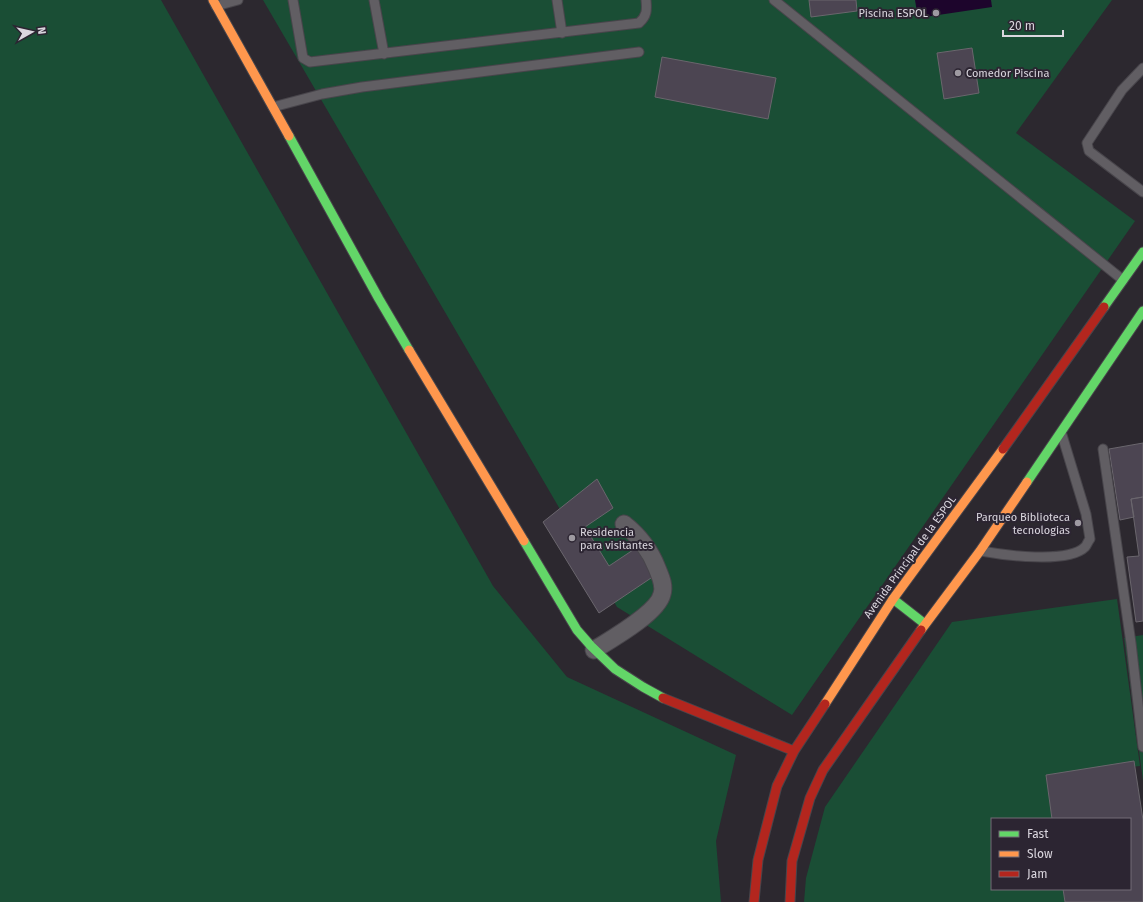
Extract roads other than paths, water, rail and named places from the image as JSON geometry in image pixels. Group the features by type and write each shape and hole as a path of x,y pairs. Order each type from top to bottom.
{"street":[{"path":"214,3 378,299 577,630 594,650 615,669 649,691 684,708 734,726 794,751"},
{"name":"Avenida Principal de la ESPOL","path":"754,902 758,860 780,787 794,751 893,599 1049,392 1143,252"},
{"path":"790,902 792,861 806,797 822,770 925,624 980,551 1061,432 1074,405 1143,311"},
{"path":"594,650 626,631 652,610 662,595 663,582 654,561 636,534 624,524"},
{"path":"893,599 925,624"}],"lane":[{"path":"214,3 238,0"},
{"path":"293,0 300,49 303,58 310,62 639,23 645,17 647,10 646,0"},
{"path":"374,0 384,54"},
{"path":"557,0 562,33"},
{"path":"774,0 1123,280"},
{"path":"272,107 322,94 362,87 639,52"},
{"path":"1143,68 1122,90 1087,143 1089,151 1143,192"},
{"path":"980,551 1007,556 1032,557 1059,556 1084,548 1090,539 1086,514 1061,432"},
{"path":"1103,449 1131,642 1143,746"}],"place":[{"name":"Piscina ESPOL","path":"936,13"},
{"name":"Comedor Piscina","path":"958,73"},
{"name":"Parqueo Biblioteca tecnologias","path":"1078,523"},
{"name":"Residencia para visitantes","path":"572,538"}]}
